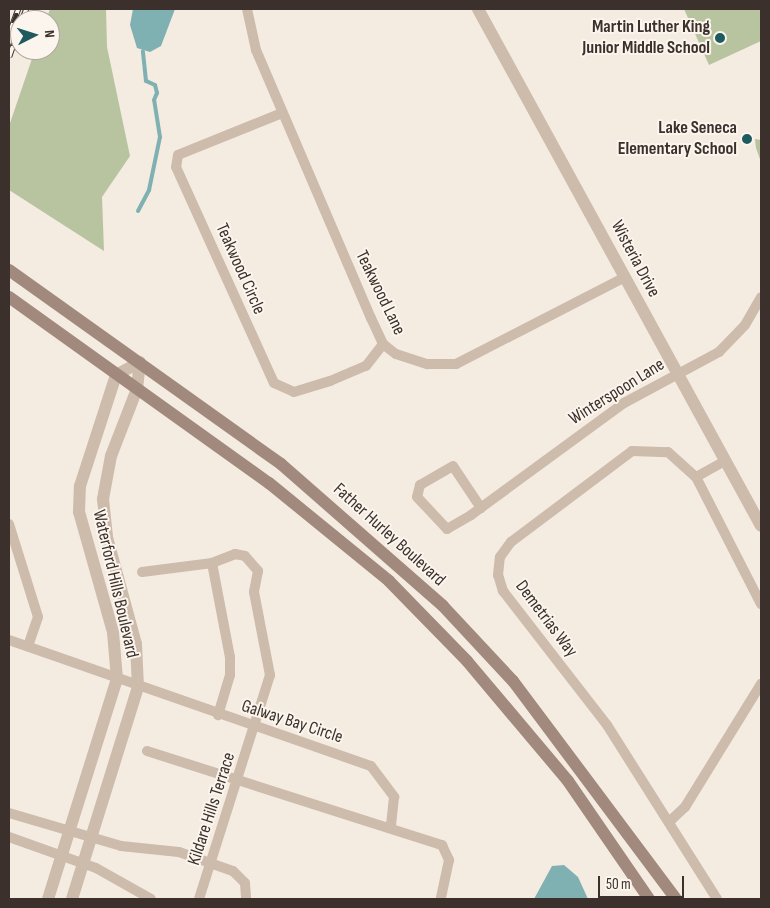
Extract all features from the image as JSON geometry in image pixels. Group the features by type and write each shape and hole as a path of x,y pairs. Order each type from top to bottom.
{"main road":[{"name":"Father Hurley Boulevard","path":"9,270 282,464 443,606 513,681 676,899"},
{"name":"Father Hurley Boulevard","path":"9,297 269,483 389,581 467,661 568,781 649,899"}],"street":[{"name":"Teakwood Lane","path":"247,9 256,50 383,344 427,364 456,364 625,277"},
{"name":"Wisteria Drive","path":"478,9 761,526"},
{"name":"Teakwood Circle","path":"282,112 178,155 176,167 274,383 294,392 330,380 366,366 383,344"},
{"name":"Winterspoon Lane","path":"480,508 453,466 420,486 417,497 447,529 480,508 624,402 677,374 732,341 761,297"},
{"path":"116,374 140,362"},
{"name":"Waterford Hills Boulevard","path":"72,899 138,687 136,644 107,537 103,499 111,456 138,389 140,362"},
{"name":"Waterford Hills Boulevard","path":"48,899 117,679 112,632 79,512 86,459 116,374"},
{"name":"Demetrias Way","path":"717,899 670,821 607,725 502,591 498,575 500,557 511,542 632,451 668,452 696,477 761,604"},
{"path":"696,477 725,461"},
{"path":"9,524 38,617 28,646"},
{"name":"Kildare Hills Terrace","path":"199,899 239,779 270,675 254,592 258,571 240,555 212,563"},
{"path":"142,572 212,563 230,657 230,675 218,716"},
{"name":"Galway Bay Circle","path":"9,640 218,716 376,769 394,797 391,826"},
{"path":"670,821 684,807 761,684"},
{"path":"148,751 391,826 442,844 448,860 441,899"},
{"path":"9,813 121,846 158,847 211,864 242,878 246,899"},
{"path":"9,837 84,863 151,899"}],"green space":[{"path":"106,9 107,47 130,156 102,197 104,251 9,190 9,126 32,60 60,60 60,10 50,10"},
{"path":"684,9 761,9 761,41 709,65"},
{"path":"755,139 761,140 761,162 756,148"}],"water":[{"path":"133,9 175,9 161,46 150,52 137,48 130,25"},
{"path":"564,865 578,877 588,899 534,899 552,866"}],"waterway":[{"path":"138,211 149,190 160,137 154,100 157,93 155,85 146,81 143,51"}],"railway":[{"path":"9,34 18,9"}],"place":[{"name":"Martin Luther King Junior Middle School","path":"720,38"},
{"name":"Lake Seneca Elementary School","path":"747,139"}]}
